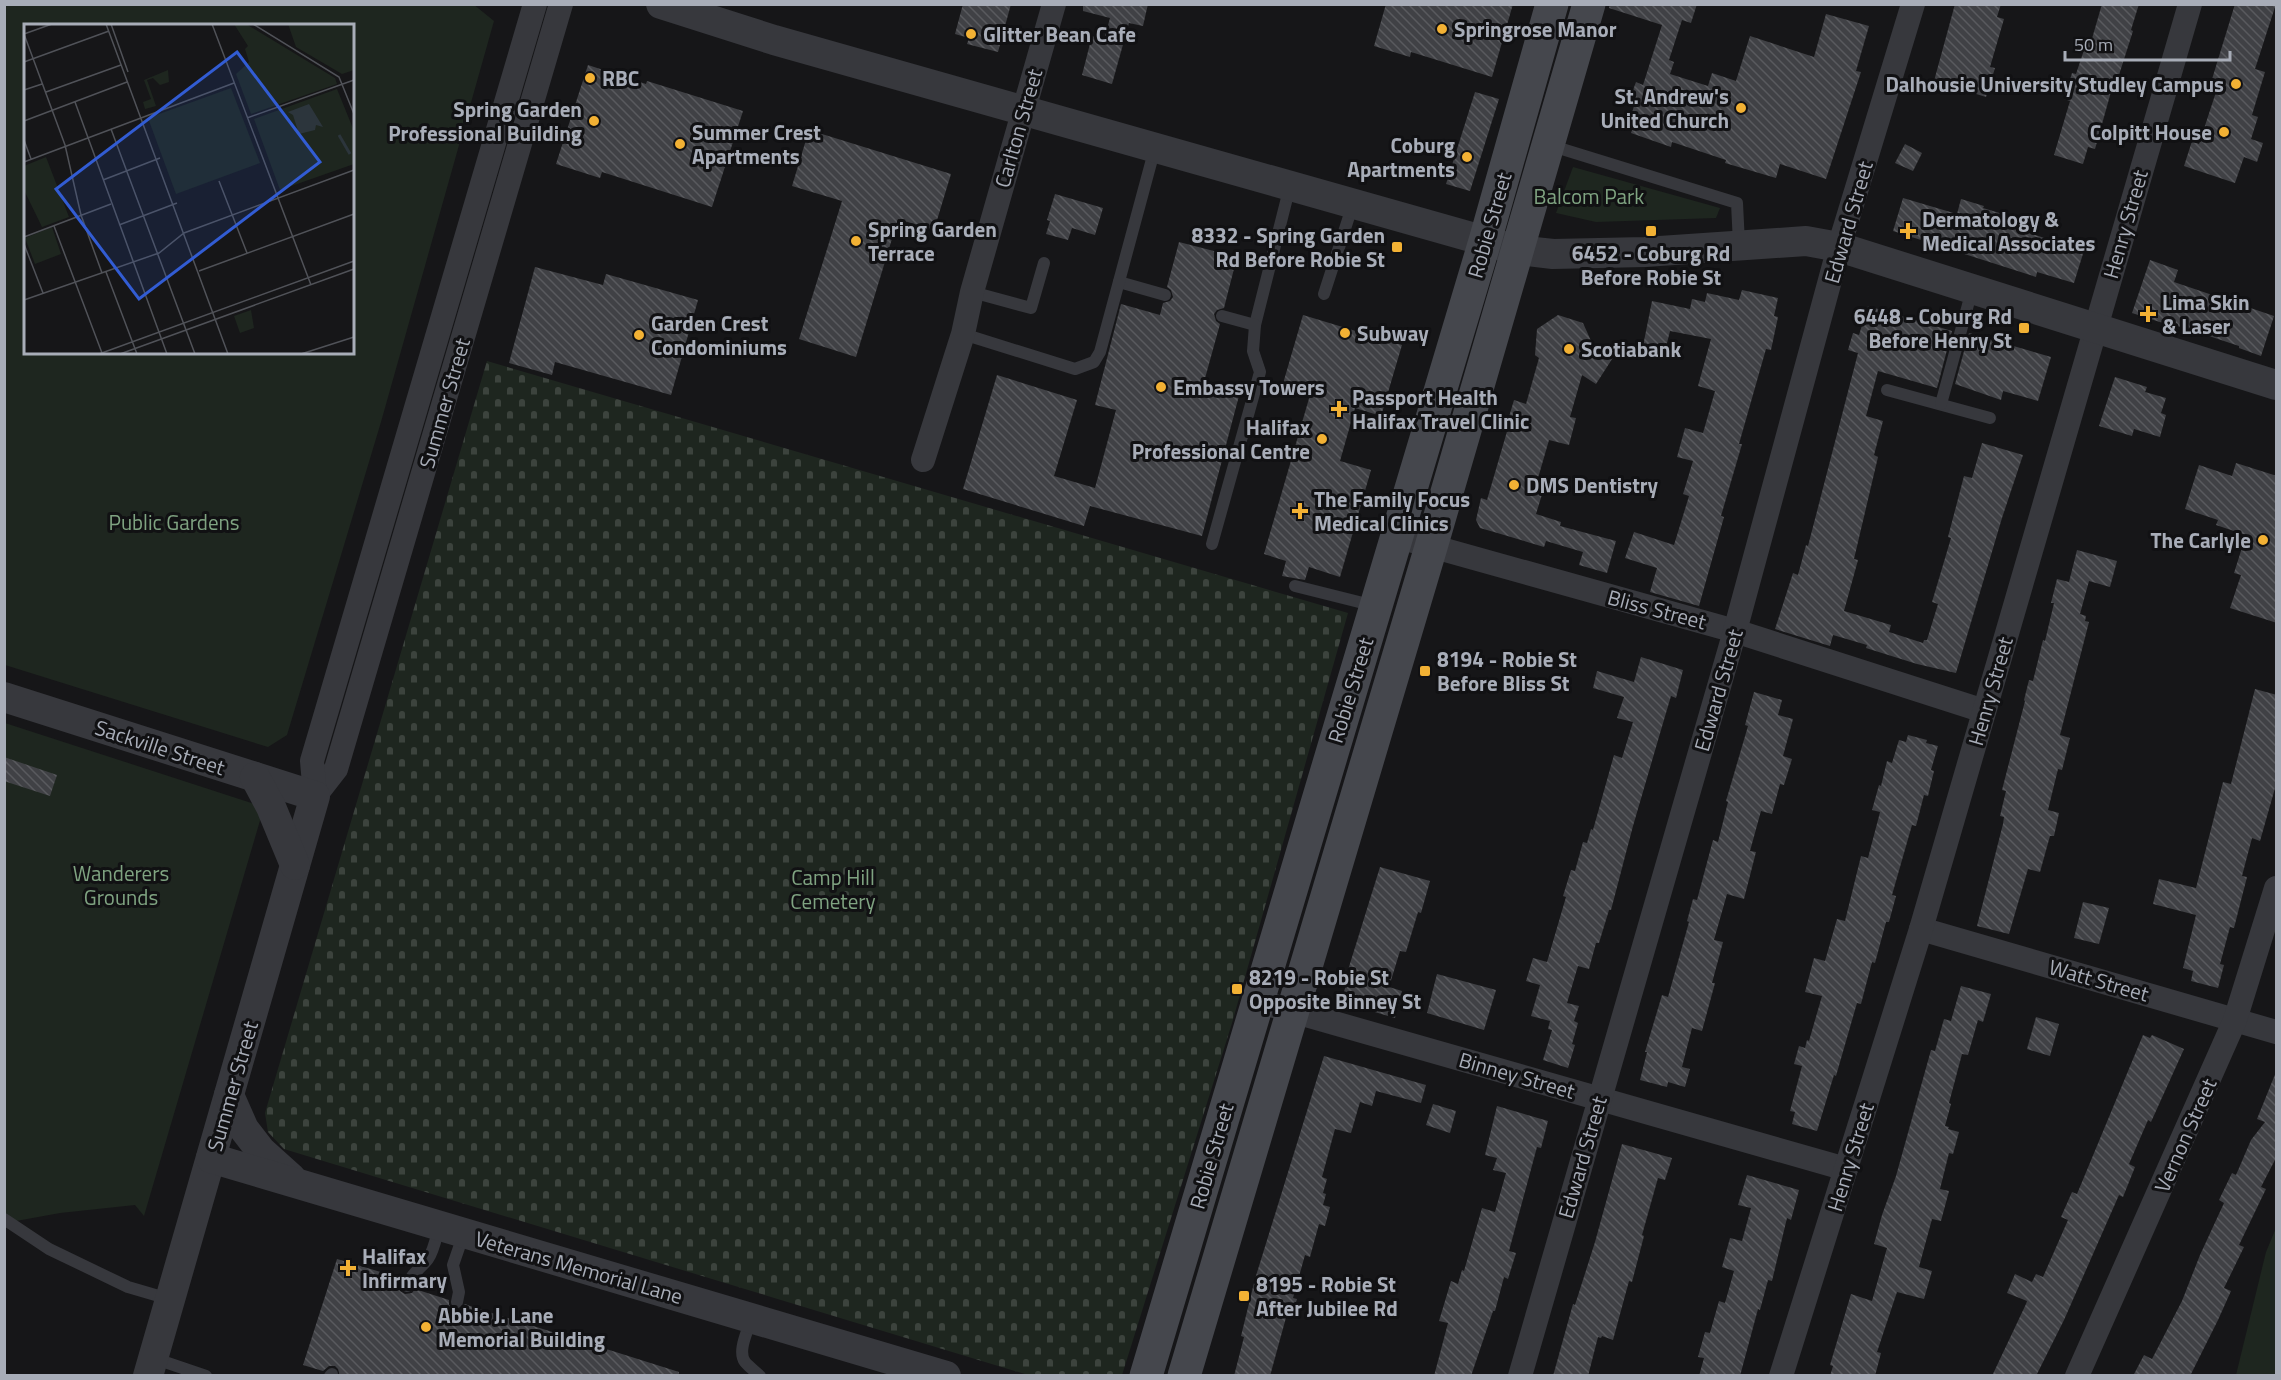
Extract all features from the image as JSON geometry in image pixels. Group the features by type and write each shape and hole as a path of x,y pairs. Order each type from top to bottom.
{"main road":[{"name":"Robie Street","path":"1146,1376 1395,536 1485,241 1552,4"},
{"name":"Robie Street","path":"1184,1376 1431,547 1588,4"}],"street":[{"name":"Summer Street","path":"315,796 312,761 534,4"},
{"name":"Summer Street","path":"151,1367 315,796 336,768 561,4"},
{"path":"661,4 774,40 1517,250 1565,254 1645,252 1806,241 1839,247 2277,385"},
{"name":"Carlton Street","path":"923,460 963,334 972,292 1054,4"},
{"name":"Edward Street","path":"1520,1376 1735,631 1839,247 1913,4"},
{"name":"Henry Street","path":"1781,1376 1921,929 2190,4"},
{"name":"Bliss Street","path":"1395,536 1735,631 1984,711"},
{"name":"Sackville Street","path":"4,697 315,796"},
{"path":"255,777 271,807 295,865"},
{"name":"Vernon Street","path":"2078,1376 2235,1020 2277,888"},
{"name":"Watt Street","path":"1921,929 2277,1032"},
{"name":"Binney Street","path":"1257,1001 1846,1169"},
{"path":"229,1095 244,1129 261,1151 298,1184"},
{"name":"Veterans Memorial Lane","path":"211,1158 944,1375"}],"lane":[{"path":"1548,144 1737,203 1740,246"},
{"path":"963,334 1075,369 1094,362 1100,352 1155,148"},
{"path":"1212,544 1260,372 1253,351 1255,325 1290,186"},
{"path":"1324,294 1353,204"},
{"path":"972,292 1032,308 1044,263"},
{"path":"1119,282 1165,295"},
{"path":"1941,404 1972,289"},
{"path":"1222,316 1255,325"},
{"path":"1887,390 1990,418"},
{"path":"1295,586 1376,606"},
{"path":"4,1219 49,1249 128,1287 171,1299"},
{"path":"407,1286 408,1280 428,1258 435,1244 451,1229"},
{"path":"451,1229 453,1265 459,1292 457,1302"},
{"path":"752,1318 743,1344 742,1356 745,1363 762,1374"},
{"path":"151,1367 206,1376"}],"green space":[{"name":"Public Gardens","path":"5,4 473,4 494,21 381,422 287,735 268,747 5,665"},
{"name":"Balcom Park","path":"1573,167 1720,208 1716,218 1596,222 1556,213"},
{"name":"Camp Hill Cemetery","path":"487,361 1348,613 1232,1023 1122,1375 1028,1375 284,1149 268,1132 265,1113"},
{"name":"Wanderers Grounds","path":"5,723 264,807 144,1216 135,1205 60,1213 5,1223"},
{"path":"2276,1228 2276,1375 2236,1375 2266,1252"}],"building":[{"path":"963,4 1011,4 998,52 967,44 969,38 955,34"},
{"path":"1083,4 1148,4 1143,26 1129,23 1112,84 1082,75 1092,36 1104,40 1110,18 1083,11"},
{"name":"Springrose Manor","path":"1386,4 1513,4 1492,77 1411,52 1410,57 1374,46"},
{"name":"St. Andrew's United Church","path":"1610,4 1697,4 1691,23 1682,20 1669,60 1674,62 1670,74 1708,86 1712,73 1736,81 1750,36 1814,57 1826,14 1869,26 1856,71 1861,72 1826,179 1780,164 1776,178 1725,163 1726,160 1672,142 1671,147 1631,133 1637,115 1632,113 1635,102 1629,101 1636,82 1643,85 1662,25 1609,8"},
{"path":"1955,4 2001,4 1997,17 2004,19 1990,67 1995,68 1986,97 1934,81"},
{"path":"2102,4 2139,4 2131,30 2133,31 2119,75 2116,74 2095,149 2088,147 2083,164 2054,155 2070,101 2064,99 2072,73 2076,74 2087,41 2091,42"},
{"path":"2235,4 2276,4 2255,69 2265,72 2252,115 2258,117 2251,139 2263,143 2257,162 2244,157 2235,183 2184,166 2192,141 2199,144 2216,92 2209,89"},
{"name":"Summer Crest Apartments","path":"588,65 743,111 712,207 602,172 600,178 556,164"},
{"name":"Coburg Apartments","path":"1475,92 1499,99 1470,191 1446,184"},
{"name":"Spring Garden Terrace","path":"809,130 951,174 934,230 898,219 856,357 799,339 842,201 792,186"},
{"path":"1905,144 1922,153 1913,171 1895,163"},
{"path":"1055,194 1103,208 1095,235 1072,228 1068,240 1046,234 1050,221 1047,220"},
{"path":"1903,198 1957,214 1961,199 2016,218 2013,228 2060,243 2061,237 2086,244 2074,283 2037,272 2036,277 1893,231"},
{"name":"Embassy Towers","path":"1179,242 1237,257 1224,308 1217,310 1214,314 1216,321 1220,324 1204,382 1240,392 1202,536 1090,506 1084,526 963,489 997,375 1077,400 1054,476 1095,488 1116,410 1095,405 1121,304 1160,315 1163,303 1170,301 1173,297 1171,290 1167,287"},
{"path":"2150,260 2178,270 2174,282 2274,316 2261,356 2197,332 2132,313"},
{"path":"535,267 603,285 606,274 698,300 671,395 555,362 552,375 509,363"},
{"path":"1742,290 1778,298 1774,316 1778,317 1771,350 1766,349 1739,444 1742,444 1721,516 1724,517 1699,606 1650,592 1657,568 1625,558 1634,532 1674,545 1689,496 1683,494 1693,461 1677,457 1685,428 1703,433 1715,391 1698,386 1711,339 1670,331 1664,355 1642,351 1652,301 1690,309 1692,299 1705,302 1707,293 1739,300"},
{"path":"1868,306 1952,331 1937,388 1878,371 1866,416 1883,421 1874,455 1878,457 1854,559 1858,560 1844,611 1891,625 1889,632 1923,643 1927,640 1938,604 1932,602 1951,538 1948,537 1964,476 1972,478 1982,443 2023,455 1956,673 1917,664 1833,635 1830,646 1775,629 1793,573 1798,575 1806,545 1808,546 1858,353 1848,350 1853,333 1859,335"},
{"name":"Halifax Professional Centre","path":"1303,315 1402,345 1381,416 1355,408 1340,461 1371,470 1340,577 1309,567 1305,580 1282,576 1286,561 1264,554 1310,395 1282,387"},
{"path":"1558,315 1583,323 1592,343 1614,356 1596,384 1582,375 1570,417 1576,418 1569,445 1549,440 1536,485 1544,488 1536,514 1561,522 1560,526 1616,541 1607,573 1579,565 1583,552 1546,541 1544,547 1480,528 1476,520 1481,498 1487,500 1514,400 1526,404 1539,358 1535,355 1537,329"},
{"path":"1969,333 2051,357 2038,401 2003,391 2001,400 1955,384"},
{"path":"2115,377 2147,387 2145,392 2166,398 2161,413 2166,415 2160,437 2134,429 2132,436 2099,426"},
{"name":"The Carlyle","path":"2236,463 2277,476 2277,623 2230,608 2241,575 2234,573 2246,535 2216,525 2218,520 2185,509 2199,465 2232,476"},
{"path":"2077,550 2117,561 2110,587 2089,581 2080,614 2086,616 2085,621 2089,622 2060,735 2070,738 2062,770 2058,769 2048,810 2059,813 2054,836 2050,836 2040,872 2028,869 2009,934 1977,926 2003,824 2004,817 2000,816 2006,791 2002,790 2029,680 2033,681 2043,640 2045,641 2057,579 2069,582"},
{"path":"1641,657 1683,670 1676,698 1671,696 1611,910 1609,910 1599,943 1596,943 1589,969 1578,966 1567,1003 1579,1006 1574,1021 1578,1023 1572,1044 1575,1045 1568,1068 1543,1060 1552,1030 1548,1029 1550,1021 1531,1016 1540,985 1526,981 1533,958 1547,962 1566,897 1563,896 1571,870 1575,871 1583,842 1587,843 1591,829 1593,830 1614,755 1622,758 1633,722 1617,718 1624,697 1593,688 1597,671 1634,682"},
{"path":"2255,689 2277,695 2277,781 2260,841 2252,838 2242,876 2247,877 2234,928 2230,927 2220,964 2224,965 2218,988 2191,981 2193,971 2183,968 2196,915 2153,904 2159,879 2196,888 2223,782 2231,784"},
{"path":"1754,692 1782,700 1778,715 1793,719 1783,756 1792,759 1784,785 1780,784 1772,814 1761,811 1750,851 1756,852 1744,899 1727,894 1714,940 1723,942 1712,983 1715,983 1702,1031 1692,1028 1682,1067 1690,1069 1685,1087 1668,1082 1667,1087 1640,1080 1647,1052 1645,1052 1662,995 1668,997 1689,922 1687,921 1693,899 1697,900 1713,840 1718,842 1728,802 1726,801 1748,726 1745,725"},
{"path":"1908,735 1927,740 1926,743 1938,746 1931,770 1934,771 1928,796 1924,795 1916,826 1912,825 1892,895 1896,896 1889,922 1886,922 1875,963 1872,962 1861,1004 1857,1003 1817,1131 1792,1124 1795,1112 1790,1111 1802,1066 1794,1064 1799,1046 1805,1048 1807,1040 1809,1041 1822,996 1805,992 1814,958 1825,961 1837,919 1845,921 1861,856 1868,858 1880,812 1872,810 1887,761 1892,763 1899,740 1906,742"},
{"path":"4,757 57,775 50,796 4,781"},
{"path":"1380,867 1430,881 1406,952 1400,951 1389,987 1402,991 1395,1018 1341,1002 1350,971 1348,970"},
{"path":"2083,902 2109,908 2099,944 2074,938"},
{"path":"1437,974 1496,990 1484,1030 1427,1013"},
{"path":"1961,986 1991,994 1983,1022 1978,1020 1968,1055 1962,1054 1949,1103 1951,1104 1945,1126 1959,1132 1953,1154 1949,1153 1940,1189 1949,1191 1941,1221 1932,1219 1919,1267 1932,1271 1924,1299 1897,1292 1877,1352 1881,1353 1875,1376 1830,1376 1833,1366 1830,1365 1851,1294 1872,1301 1887,1248 1874,1244 1882,1215 1896,1176 1931,1050 1935,1051 1944,1019 1951,1021"},
{"path":"2036,1017 2059,1024 2050,1056 2027,1049"},
{"path":"2143,1035 2150,1038 2152,1035 2184,1049 2151,1122 2148,1120 2129,1164 2135,1167 2123,1197 2119,1195 2064,1320 2036,1376 1992,1376 2027,1301 2007,1293 2015,1274 2032,1282 2036,1274 2043,1277 2068,1220 2061,1217 2072,1192 2077,1194"},
{"path":"1324,1056 1426,1085 1421,1103 1376,1091 1372,1106 1360,1102 1351,1133 1335,1129 1322,1177 1327,1179 1323,1193 1326,1194 1323,1205 1330,1207 1325,1226 1319,1224 1310,1257 1305,1255 1293,1298 1297,1299 1292,1315 1287,1314 1270,1376 1234,1376 1255,1279"},
{"path":"2276,1072 2277,1156 2261,1187 2266,1189 2239,1245 2244,1247 2224,1288 2231,1291 2218,1320 2190,1376 2133,1376 2144,1355 2152,1359 2182,1301 2224,1203 2219,1200 2232,1173 2236,1175 2251,1140 2265,1122 2257,1119"},
{"path":"1433,1104 1456,1111 1450,1133 1426,1125"},
{"path":"1497,1106 1548,1121 1541,1148 1537,1147 1509,1251 1516,1253 1508,1279 1504,1277 1495,1311 1493,1311 1471,1376 1434,1376 1448,1323 1439,1321 1451,1281 1458,1284 1462,1270 1464,1271 1482,1208 1495,1212 1506,1173 1493,1170 1497,1158 1485,1155"},
{"path":"1622,1144 1672,1158 1665,1180 1658,1178 1632,1282 1629,1281 1613,1340 1598,1337 1588,1376 1553,1376 1573,1304 1575,1305 1595,1242"},
{"path":"1747,1175 1799,1190 1791,1220 1787,1218 1772,1281 1768,1280 1760,1310 1758,1309 1740,1376 1699,1376 1704,1358 1698,1357 1705,1332 1710,1333 1719,1301 1725,1303 1734,1271 1722,1267 1730,1238 1742,1241 1751,1208 1738,1205"},
{"name":"Abbie J. Lane Memorial Building","path":"337,1259 394,1276 392,1281 399,1283 400,1291 405,1294 412,1293 415,1289 449,1300 449,1305 455,1310 460,1310 465,1304 679,1372 679,1376 340,1376 335,1366 329,1366 323,1371 303,1365"}],"place":[{"name":"Springrose Manor","path":"1442,29"},
{"name":"Glitter Bean Cafe","path":"971,34"},
{"name":"RBC","path":"590,78"},
{"name":"Dalhousie University Studley Campus","path":"2236,84"},
{"name":"St. Andrew's United Church","path":"1741,108"},
{"name":"Spring Garden Professional Building","path":"594,121"},
{"name":"Colpitt House","path":"2224,132"},
{"name":"Summer Crest Apartments","path":"680,144"},
{"name":"Coburg Apartments","path":"1467,157"},
{"name":"6452 - Coburg Rd Before Robie St","path":"1651,231"},
{"name":"Dermatology & Medical Associates","path":"1908,231"},
{"name":"Spring Garden Terrace","path":"856,241"},
{"name":"8332 - Spring Garden Rd Before Robie St","path":"1397,247"},
{"name":"Lima Skin & Laser","path":"2148,314"},
{"name":"6448 - Coburg Rd Before Henry St","path":"2024,328"},
{"name":"Subway","path":"1345,333"},
{"name":"Garden Crest Condominiums","path":"639,335"},
{"name":"Scotiabank","path":"1569,349"},
{"name":"Embassy Towers","path":"1161,387"},
{"name":"Passport Health Halifax Travel Clinic","path":"1339,409"},
{"name":"Halifax Professional Centre","path":"1322,439"},
{"name":"DMS Dentistry","path":"1514,485"},
{"name":"The Family Focus Medical Clinics","path":"1300,511"},
{"name":"The Carlyle","path":"2263,540"},
{"name":"8194 - Robie St Before Bliss St","path":"1425,671"},
{"name":"8219 - Robie St Opposite Binney St","path":"1237,989"},
{"name":"Halifax Infirmary","path":"348,1268"},
{"name":"8195 - Robie St After Jubilee Rd","path":"1244,1296"},
{"name":"Abbie J. Lane Memorial Building","path":"426,1327"}]}
